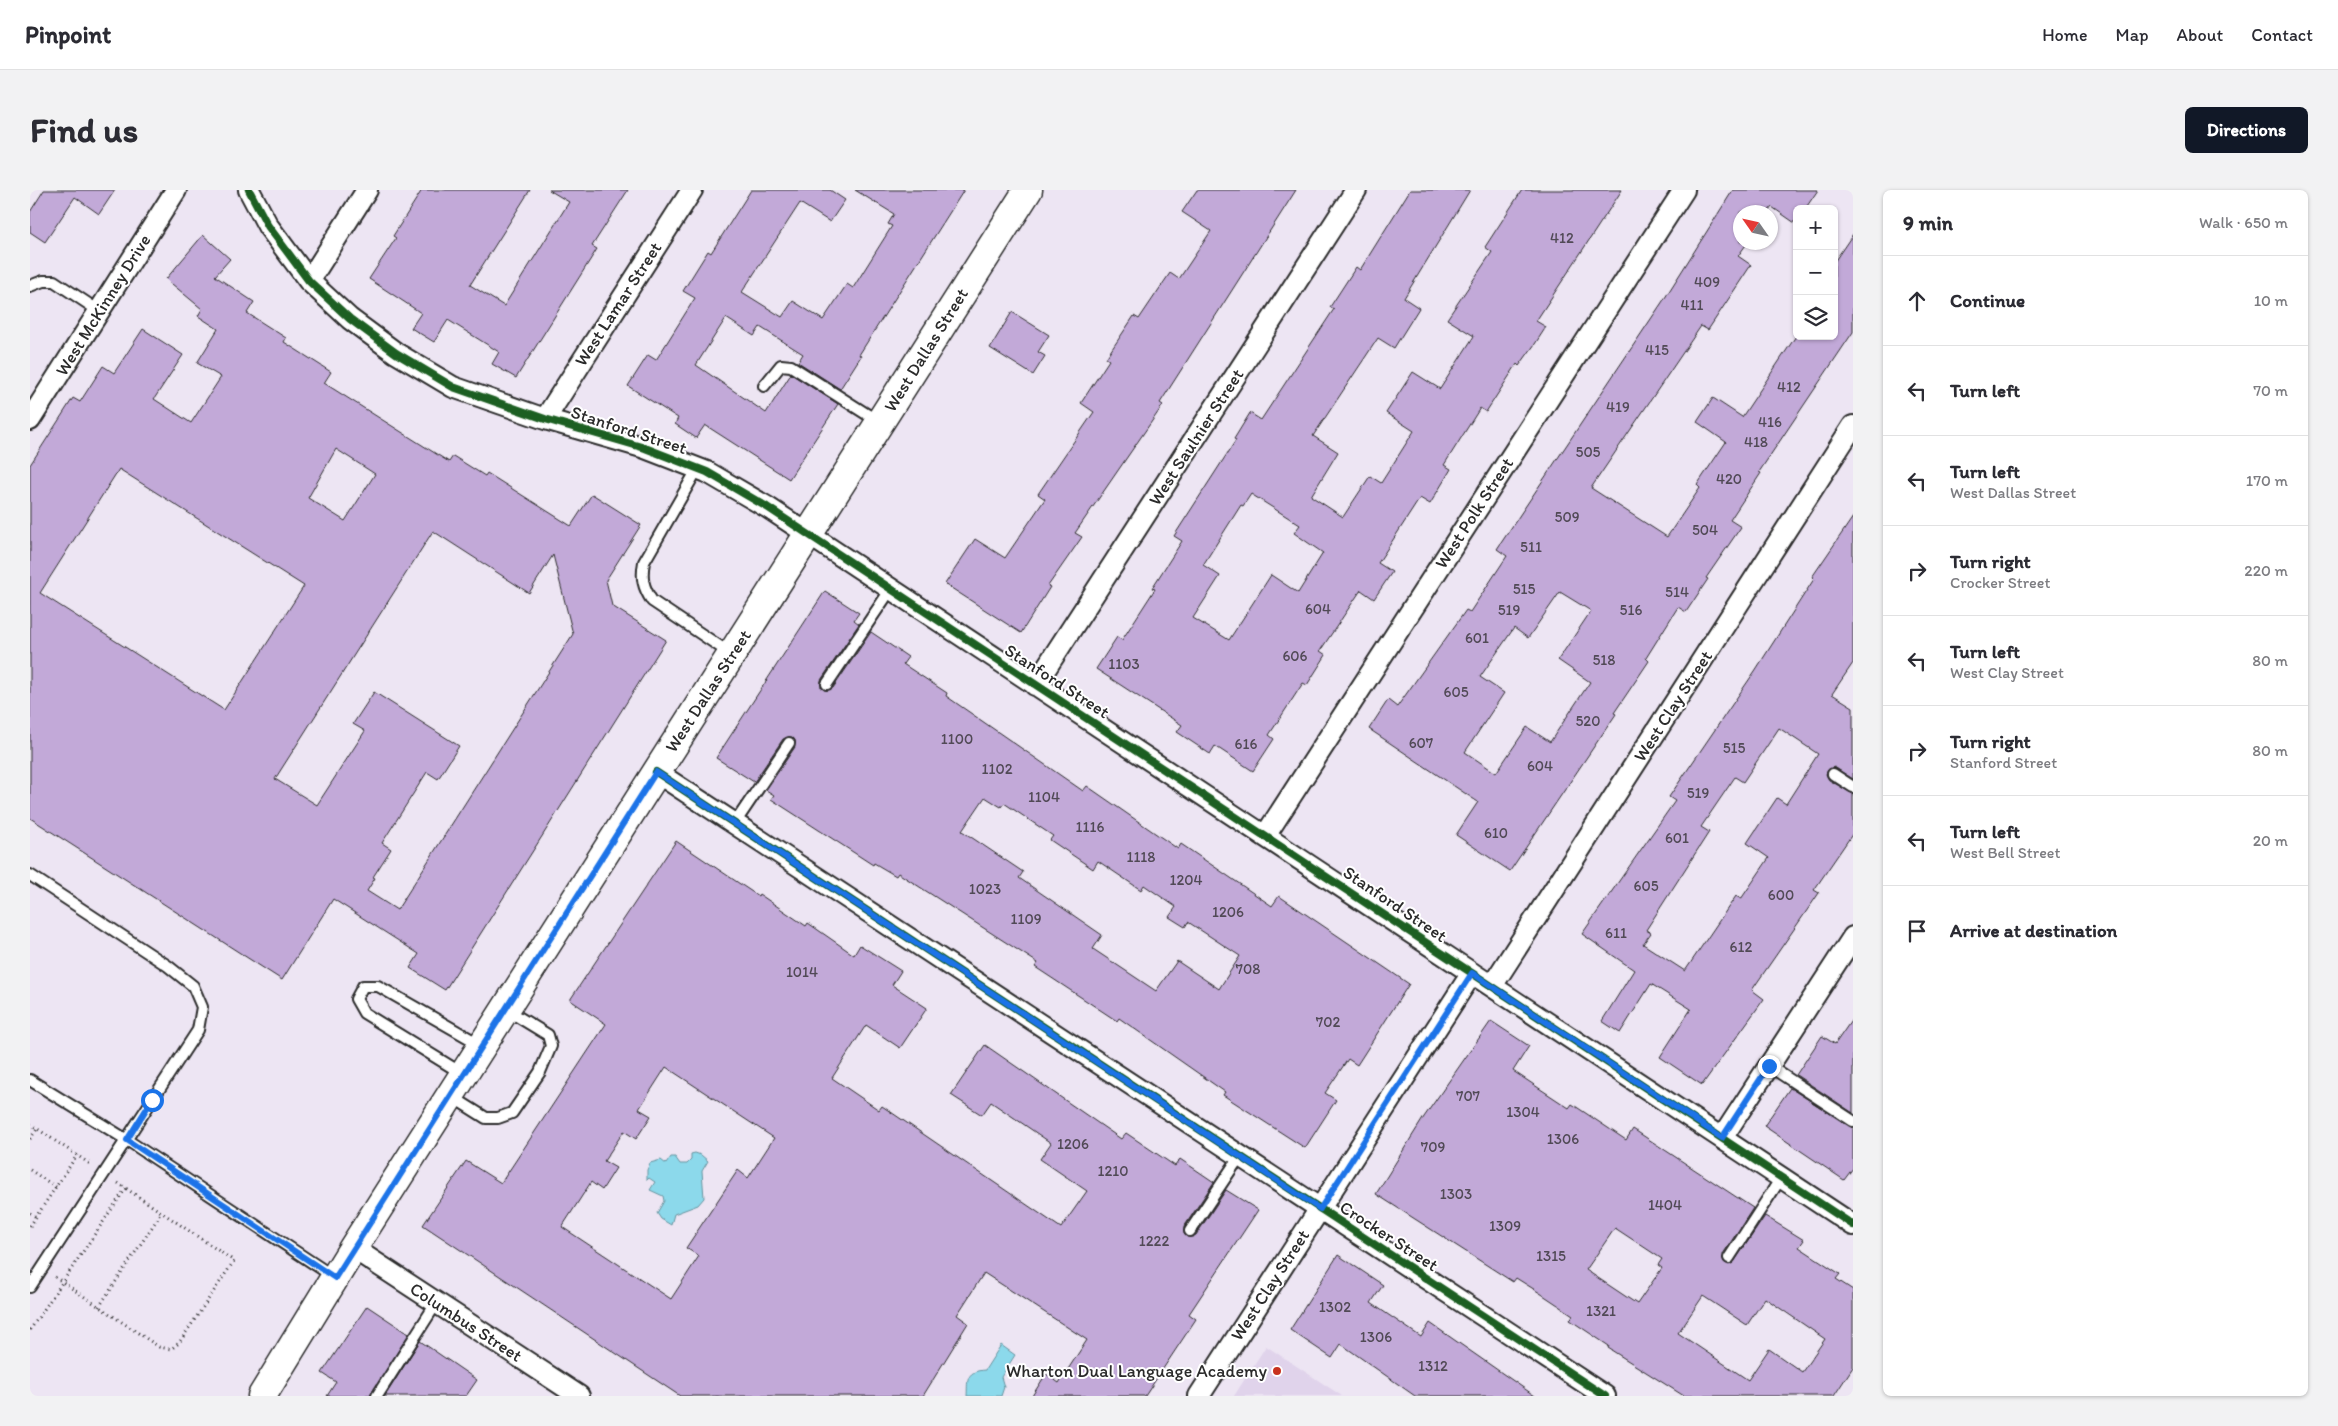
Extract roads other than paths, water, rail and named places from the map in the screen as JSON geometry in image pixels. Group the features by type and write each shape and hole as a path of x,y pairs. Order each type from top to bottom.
{"main road":[{"name":"West Dallas Street","path":"262,1396 353,1248 1028,190"}],"street":[{"name":"West McKinney Drive","path":"30,420 176,190"},
{"name":"Stanford Street","path":"249,190 268,226 309,281 350,319 396,353 453,386 545,418 645,448 698,468 767,507 1853,1225"},
{"path":"309,281 367,190"},
{"name":"West Lamar Street","path":"545,418 692,190"},
{"name":"West Saulnier Street","path":"1036,685 1356,190"},
{"name":"West Polk Street","path":"1265,836 1684,190"},
{"name":"West Clay Street","path":"1492,986 1853,426"},
{"name":"Crocker Street","path":"656,772 1605,1396"},
{"path":"1722,1138 1853,937"},
{"name":"West Clay Street","path":"1199,1396 1472,973"},
{"name":"Columbus Street","path":"353,1248 579,1396"}],"lane":[{"path":"30,286 54,281 99,311"},
{"path":"764,386 780,365 791,366 880,423"},
{"path":"698,468 644,562 642,576 644,589 652,601 732,655"},
{"path":"827,684 891,589"},
{"path":"735,823 789,743"},
{"path":"1833,774 1853,787"},
{"path":"30,875 168,966 193,986 202,1007 198,1030 30,1287"},
{"path":"482,1046 378,986 363,986 356,999 364,1013 457,1085 486,1118 498,1118 512,1112 540,1072 551,1046 548,1035 505,1009"},
{"path":"1769,1066 1853,1121"},
{"path":"30,1080 127,1140 335,1278"},
{"path":"1190,1231 1240,1156"},
{"path":"1729,1258 1782,1178"},
{"path":"377,1396 437,1302"}],"water":[{"path":"695,1153 708,1161 702,1171 704,1198 698,1205 674,1214 671,1225 661,1219 657,1213 664,1201 663,1196 650,1190 655,1182 649,1178 647,1180 647,1170 650,1163 661,1160 666,1164 671,1157 675,1157 680,1164 687,1164 691,1160 691,1154"},
{"path":"1001,1345 1015,1355 1001,1377 1004,1387 1001,1396 967,1396 968,1378 970,1375 985,1370"}],"place":[{"name":"Wharton Dual Language Academy","path":"1277,1371"}]}
